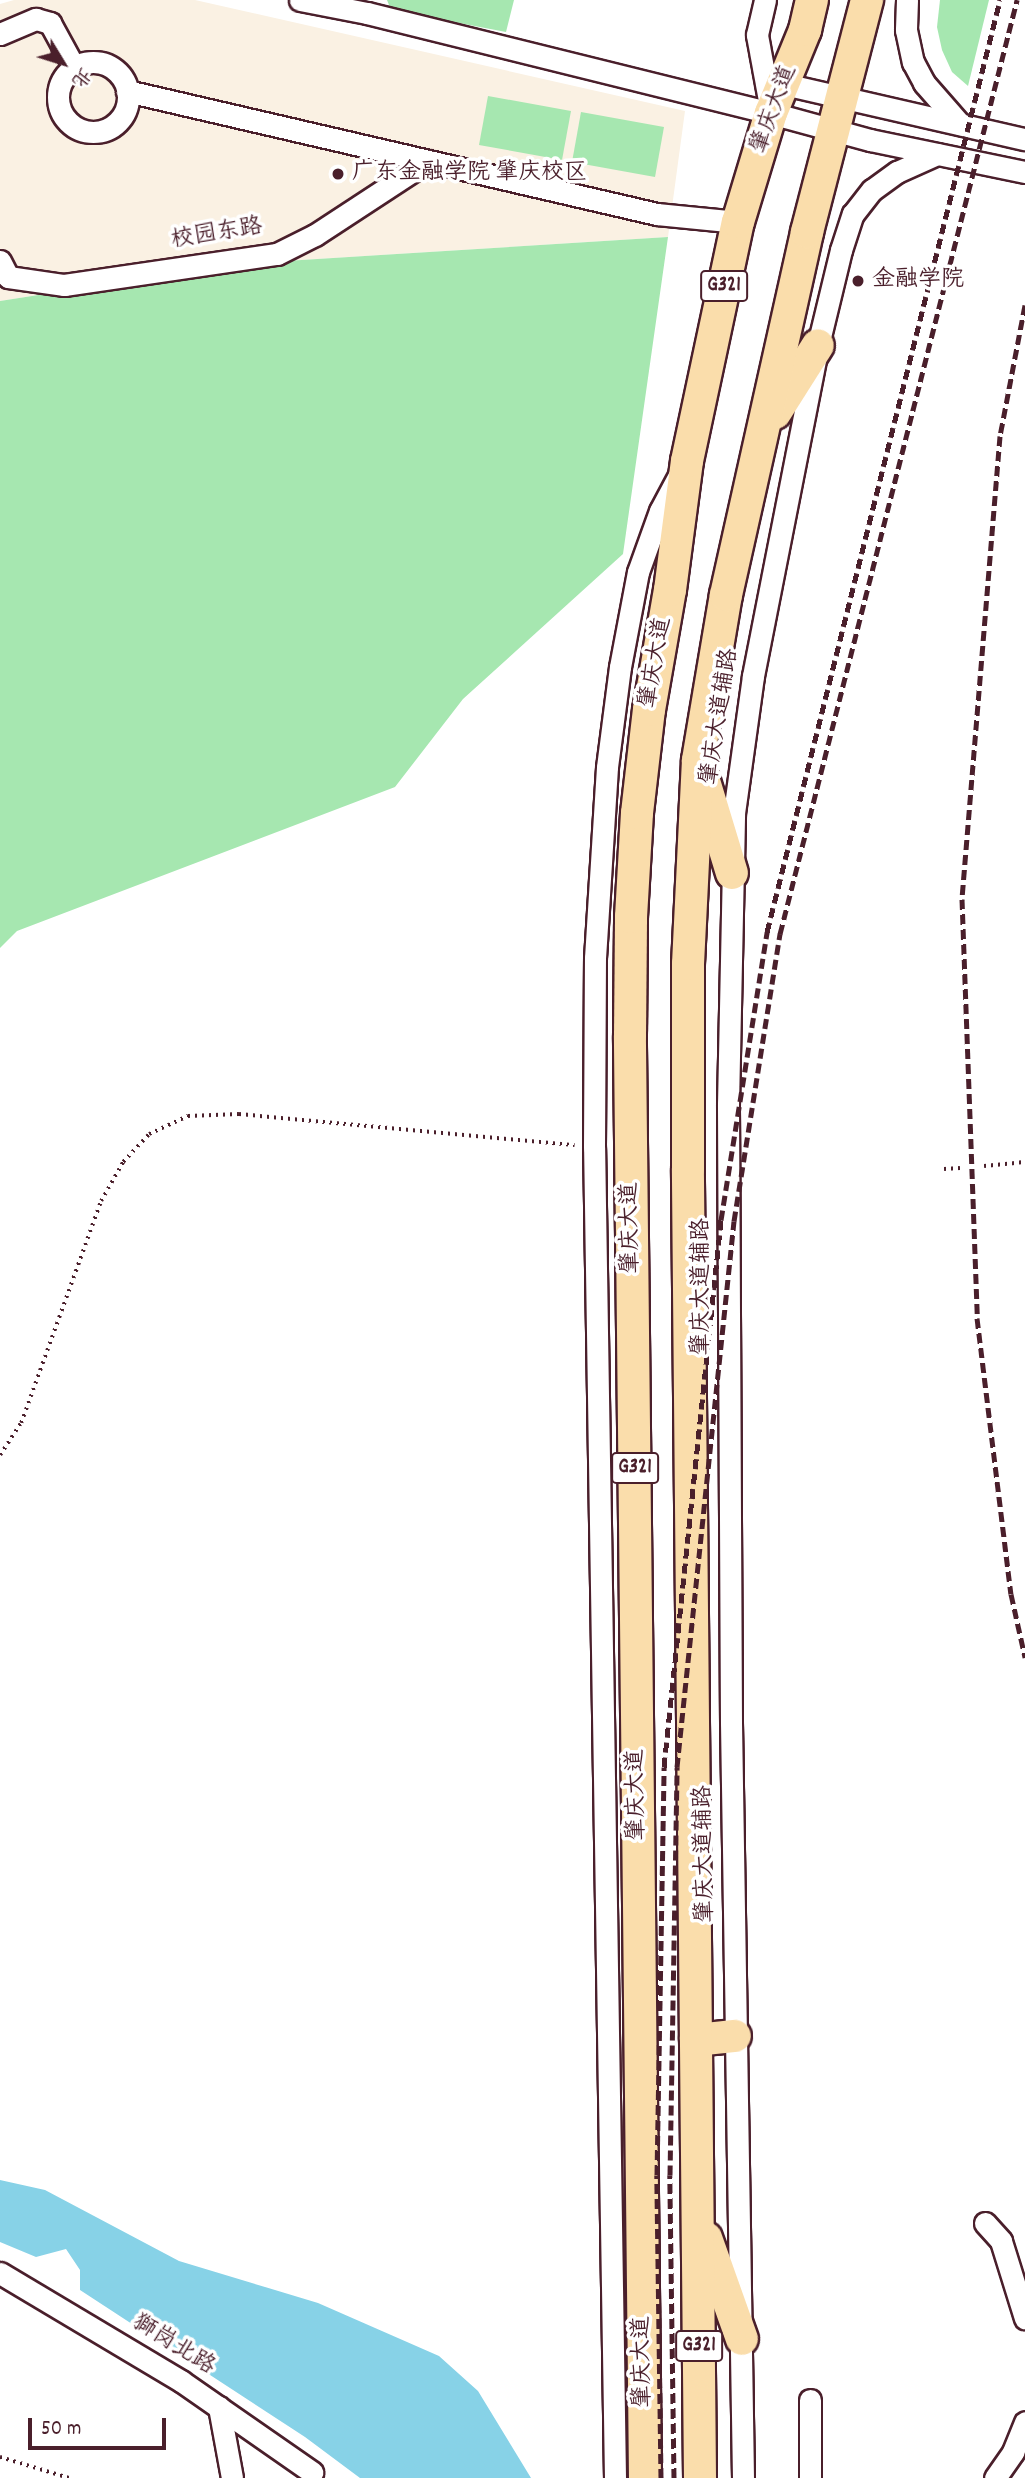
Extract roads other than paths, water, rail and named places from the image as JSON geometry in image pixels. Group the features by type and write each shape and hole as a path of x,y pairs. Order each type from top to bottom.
{"highway":[{"name":"肇庆大道","path":"645,2478 631,917 637,813 647,723 670,590 687,461 738,222 771,113 804,30 812,0"},
{"name":"G321","path":"700,2478 688,964 698,760 726,594 807,232 867,0"},
{"path":"764,429 818,345"},
{"path":"698,760 732,873"},
{"path":"696,2040 735,2036"},
{"path":"697,2213 742,2339"}],"street":[{"path":"300,0 381,16 833,130 1025,172"},
{"path":"765,0 757,35 771,113"},
{"path":"907,0 906,30 913,62 924,83 960,124"},
{"path":"0,34 36,19 50,23 74,67"},
{"path":"85,62 107,65 117,71 127,91 127,103 116,123 94,132 83,131 64,117 57,96 66,74 74,67 85,62"},
{"path":"784,84 1025,139"},
{"path":"127,91 657,214 738,222"},
{"name":"肇庆大道辅路","path":"743,2478 735,2036 728,1131 735,800 749,700 818,345 841,250 853,214 879,183 937,153"},
{"name":"校园东路","path":"0,261 8,277 65,285 276,254 315,235 428,161"},
{"path":"614,2478 594,1147 595,958 599,865 617,692 638,572 660,511 687,461"},
{"path":"985,2223 1001,2241 1025,2318"},
{"name":"獅岗北路","path":"0,2273 219,2407 312,2472"},
{"path":"810,2400 810,2478"},
{"path":"219,2407 232,2478"},
{"path":"995,2478 1013,2452 1025,2423"},
{"path":"615,2434 629,2478"}],"water":[{"path":"0,2180 45,2190 179,2261 318,2303 439,2356 478,2391 531,2478 360,2478 305,2437 80,2290 80,2270 66,2249 36,2257 0,2242"}],"railway":[{"path":"661,2478 657,2175 664,1767 721,1220 767,932 1000,0"},
{"path":"674,2478 670,2175 677,1767 734,1221 780,934 1017,0"},
{"path":"1025,305 1000,436 962,899 977,1318 1011,1594 1025,1657"}],"place":[{"name":"广东金融学院 肇庆校区","path":"338,174"},
{"name":"金融学院","path":"858,281"}]}
